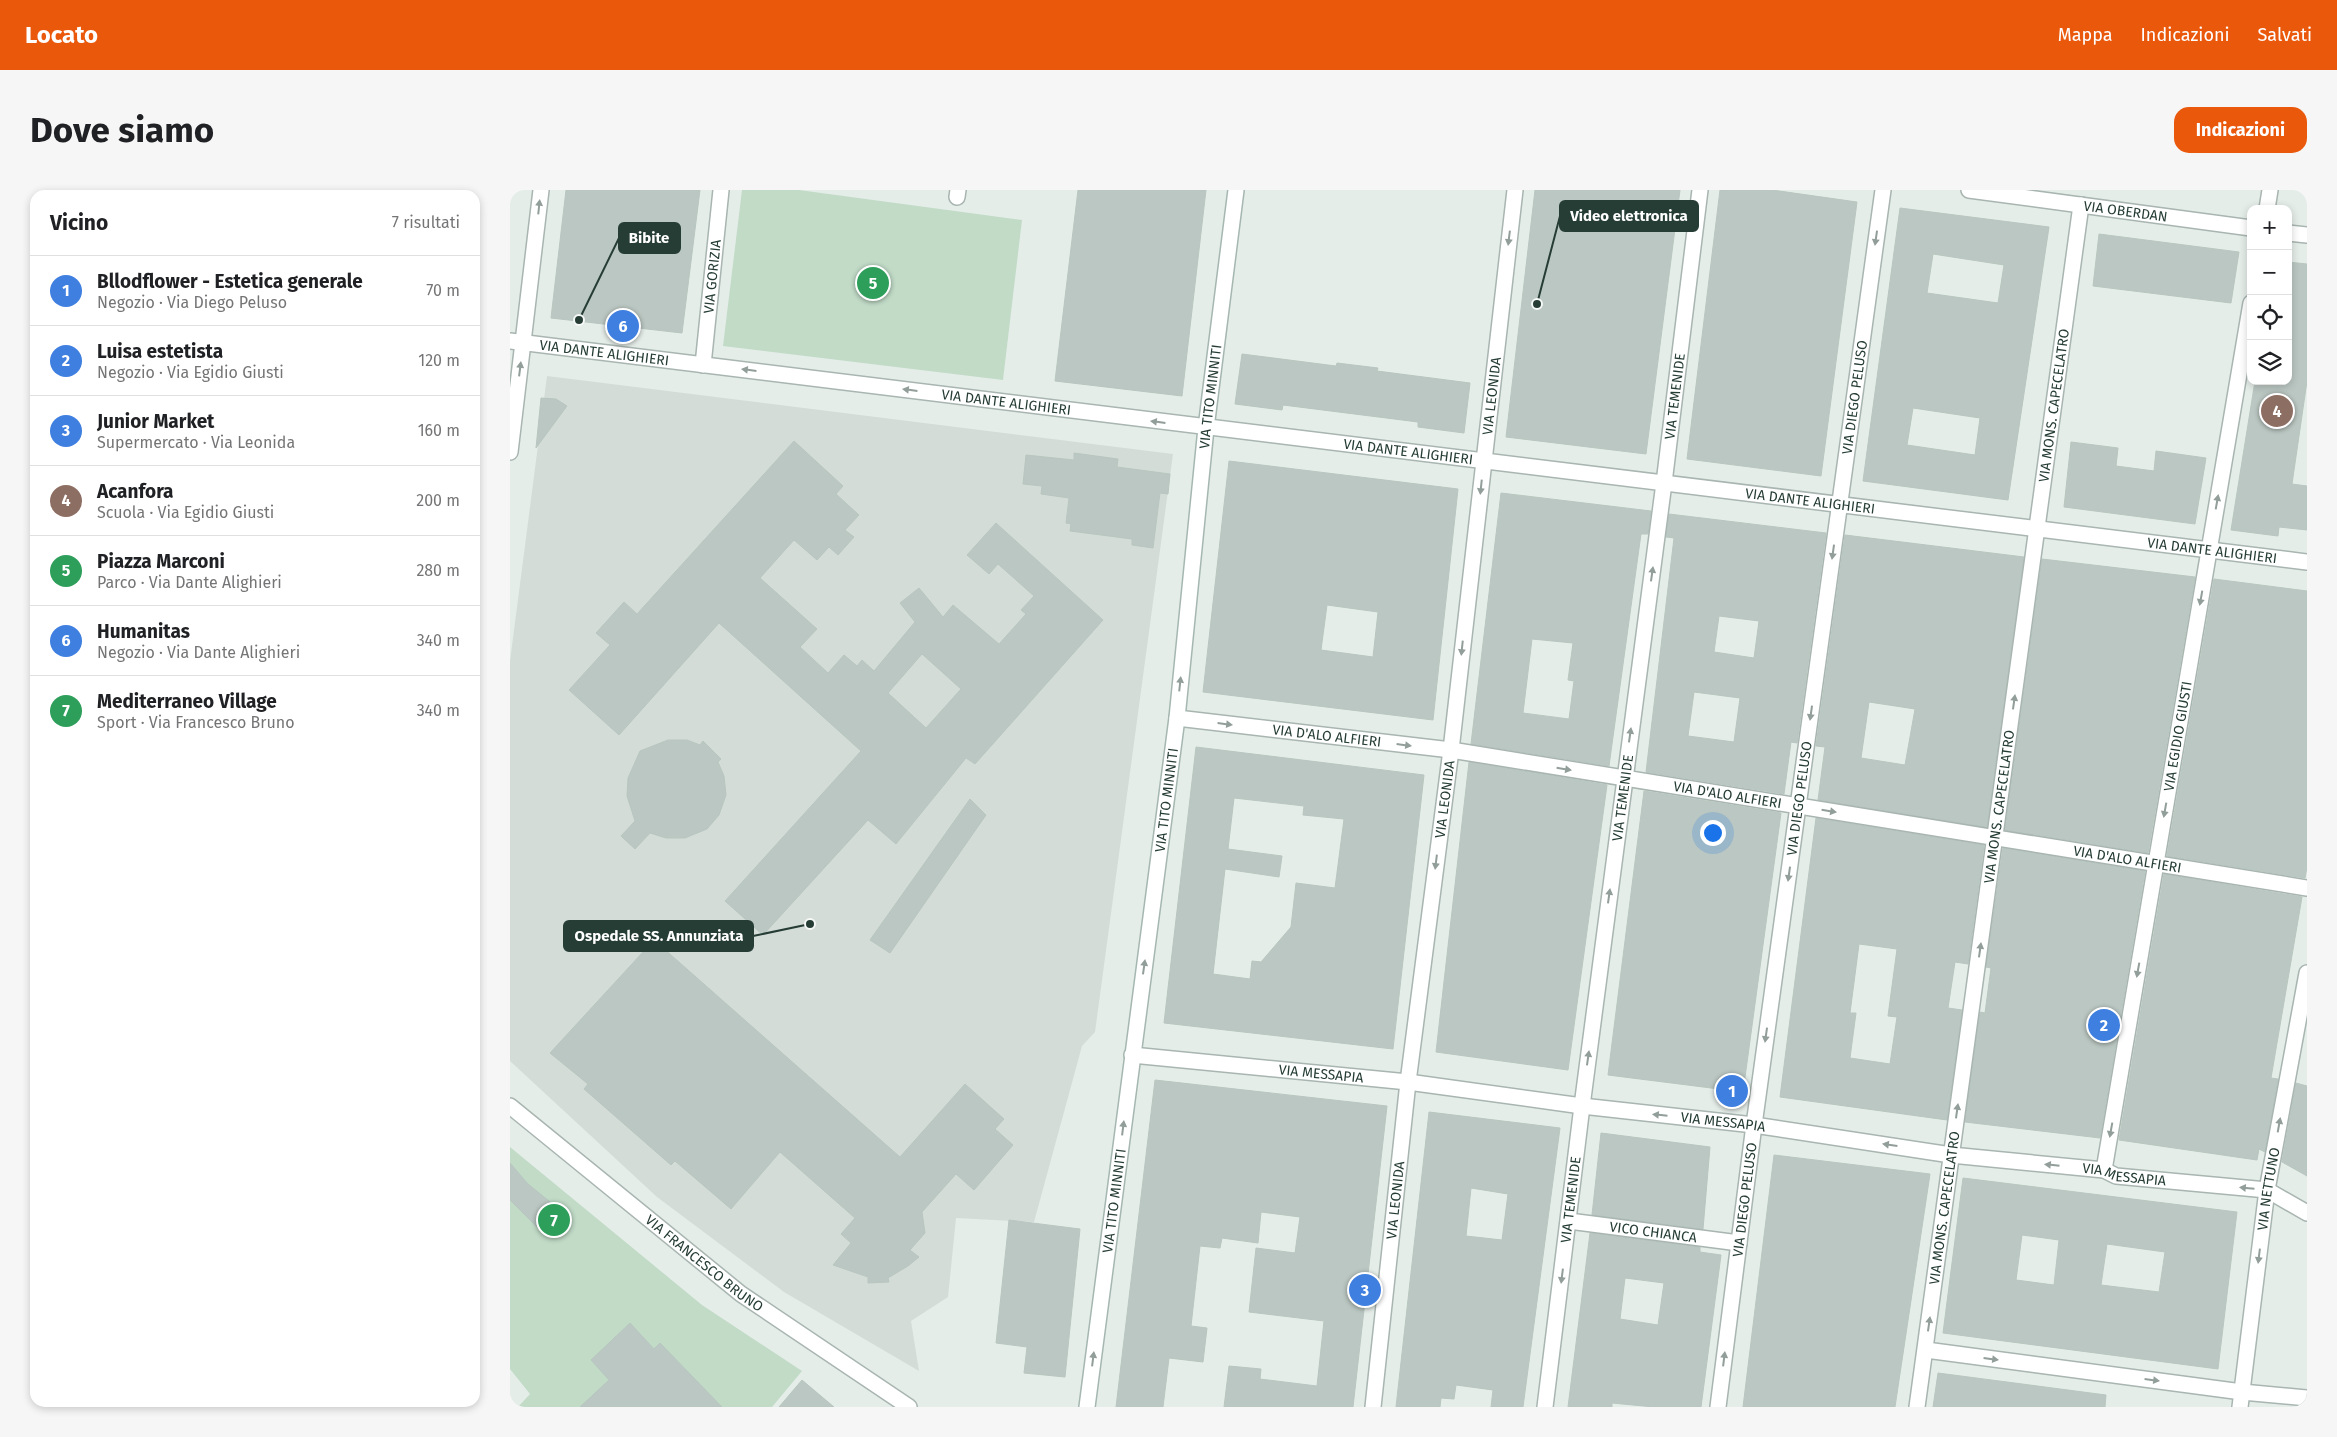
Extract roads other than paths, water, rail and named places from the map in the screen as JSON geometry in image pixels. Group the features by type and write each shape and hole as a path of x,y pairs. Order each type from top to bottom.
{"street":[{"path":"510,452 517,342 541,190"},
{"name":"VIA GORIZIA","path":"702,364 721,190"},
{"name":"VIA TITO MINNITI","path":"1087,1407 1177,718 1206,428 1236,190"},
{"name":"VIA LEONIDA","path":"1373,1407 1408,1082 1451,750 1515,190"},
{"name":"VIA TEMENIDE","path":"1545,1407 1700,190"},
{"name":"VIA DIEGO PELUSO","path":"1718,1407 1754,1125 1883,190"},
{"name":"VIA OBERDAN","path":"1969,190 2247,227"},
{"path":"2268,205 2270,190"},
{"name":"VIA MONS. CAPECELATRO","path":"1917,1407 2081,205"},
{"path":"2292,233 2307,235"},
{"name":"VIA EGIDIO GIUSTI","path":"2104,1170 2247,327"},
{"name":"VIA DANTE ALIGHIERI","path":"517,342 2307,562"},
{"name":"VIA D'ALO ALFIERI","path":"1177,718 1451,750 2307,888"},
{"name":"VIA NETTUNO","path":"2241,1400 2267,1190 2307,973"},
{"name":"VIA MESSAPIA","path":"1132,1055 1408,1082 1582,1106 1754,1125 1951,1154 2104,1170 2116,1176 2267,1190 2307,1213"},
{"name":"VIA FRANCESCO BRUNO","path":"510,1106 741,1294 909,1407"},
{"name":"VICO CHIANCA","path":"1569,1220 1739,1243"},
{"path":"1926,1350 2241,1400 2307,1398"}],"place":[{"name":"Piazza Marconi","path":"873,283"},
{"name":"Video elettronica","path":"1537,304"},
{"name":"Bibite","path":"579,320"},
{"name":"Humanitas","path":"623,326"},
{"name":"Acanfora","path":"2277,411"},
{"name":"Ospedale SS. Annunziata","path":"810,924"},
{"name":"Luisa estetista","path":"2104,1025"},
{"name":"Bllodflower - Estetica generale","path":"1732,1091"},
{"name":"Mediterraneo Village","path":"554,1220"},
{"name":"Junior Market","path":"1365,1290"}]}
